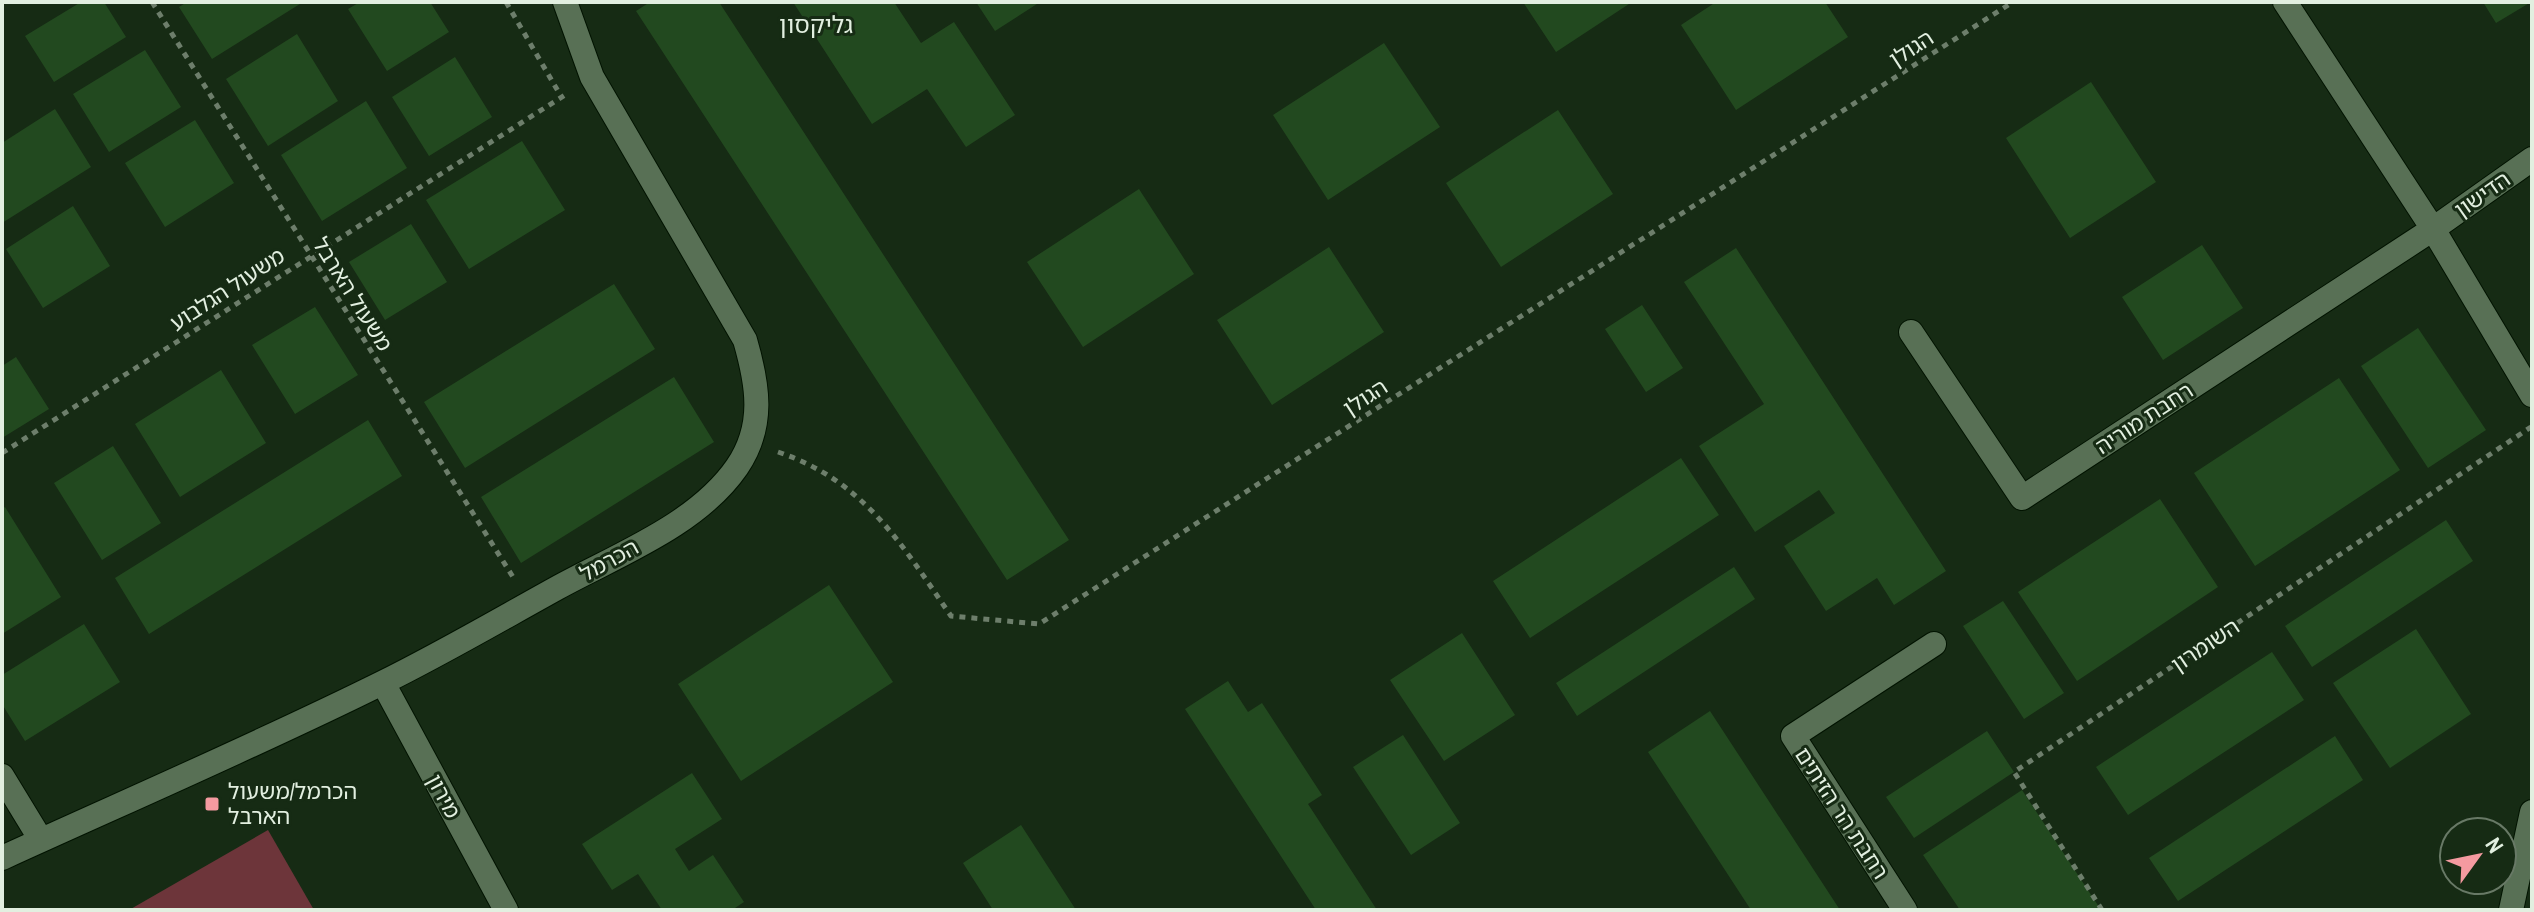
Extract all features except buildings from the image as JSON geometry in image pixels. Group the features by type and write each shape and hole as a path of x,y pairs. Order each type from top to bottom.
{"street":[{"name":"הכרמל","path":"2,858 383,683 666,529 714,494 750,443 757,417 756,378 745,340 592,77 565,2"},
{"path":"2285,2 2433,229 2532,395"},
{"name":"הדישון","path":"2433,229 2532,159"},
{"name":"רחבת מוריה","path":"1911,332 2022,498 2433,229"},
{"name":"רחבת הר הזיתים","path":"1905,910 1793,736 1934,644"},
{"name":"מירון","path":"383,683 506,910"},
{"path":"2,776 41,840"},
{"path":"2511,910 2532,812"}],"path":[{"name":"משעול הארבל","path":"152,2 529,603"},
{"path":"506,2 562,98"},
{"name":"הגולן","path":"750,443 791,457 835,479 886,523 951,616 1039,624 2013,2"},
{"name":"משעול הגלבוע","path":"2,453 592,77"},
{"name":"השומרון","path":"2102,910 2014,772 2532,427"}],"shaded area":[{"path":"268,830 314,910 129,910"}],"place":[{"name":"הכרמל/משעול הארבל","path":"212,804"}],"district":[{"name":"גליקסון","path":"816,25"}]}
